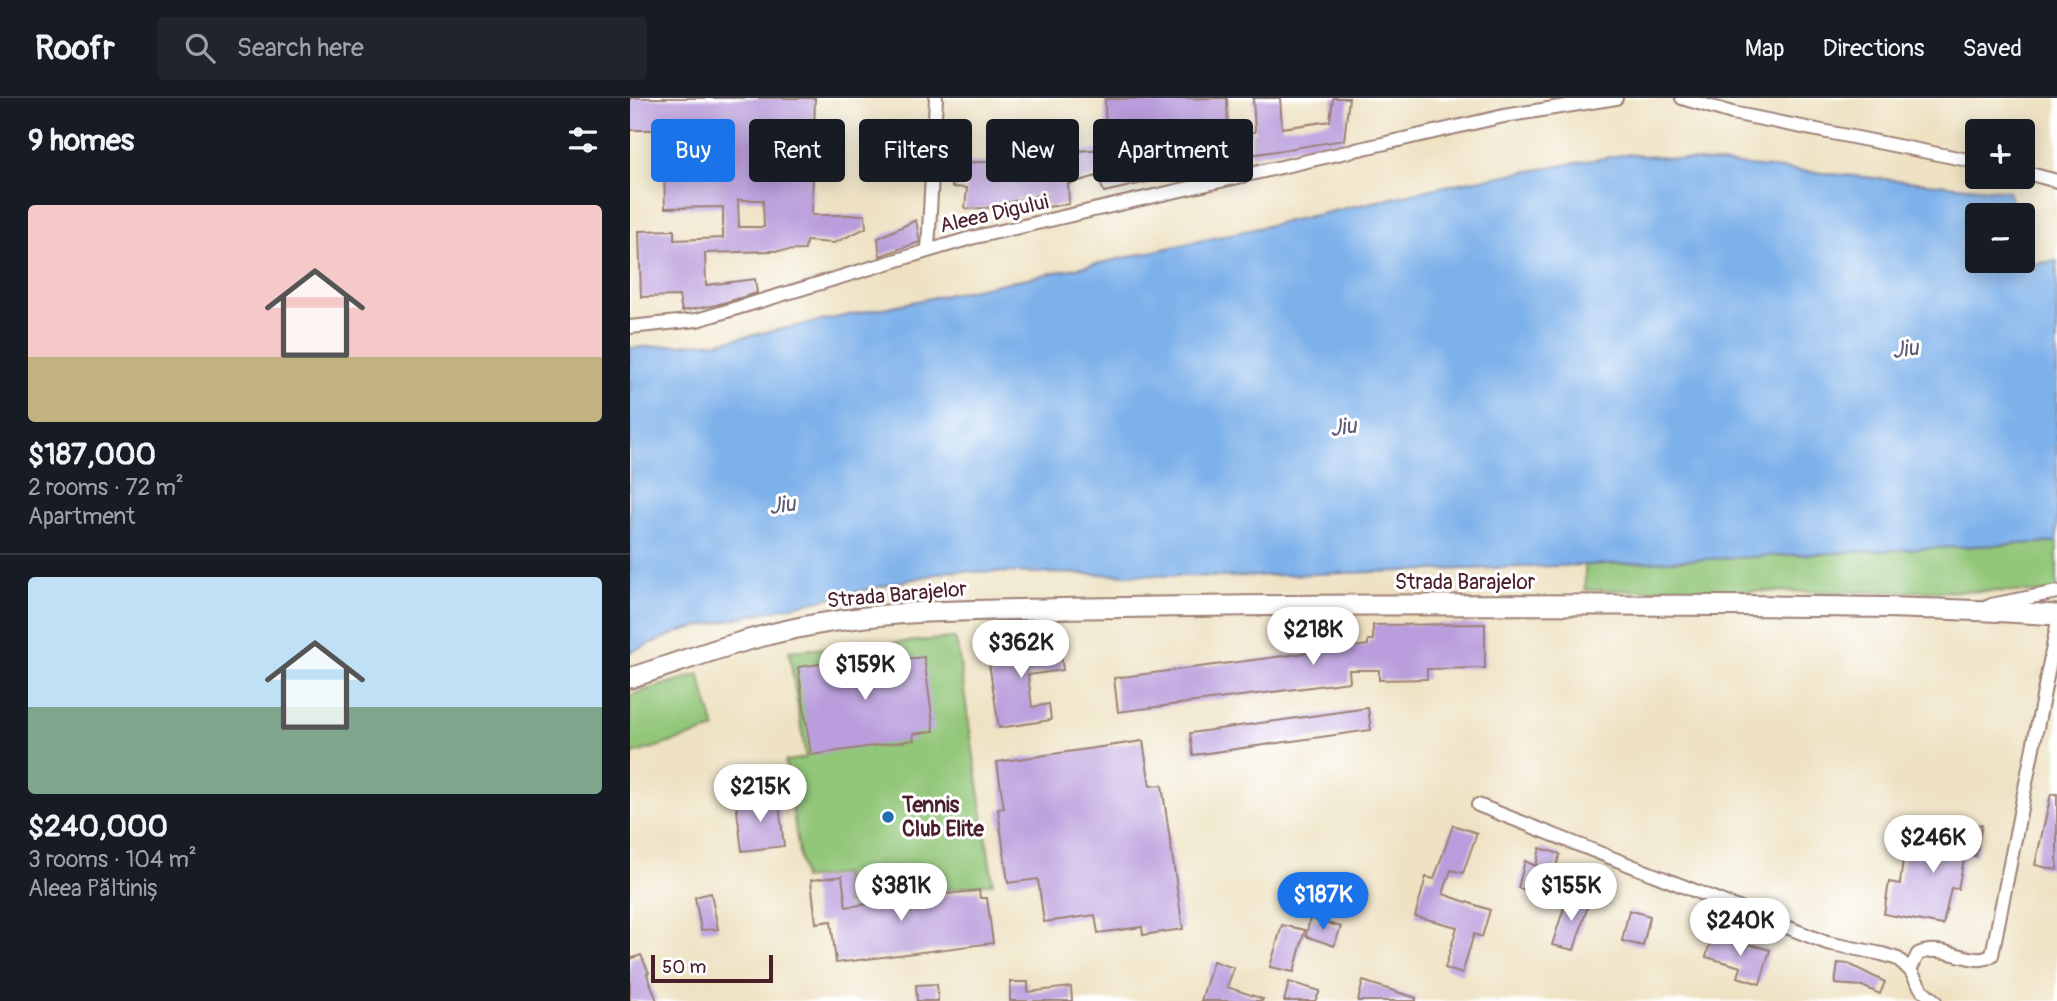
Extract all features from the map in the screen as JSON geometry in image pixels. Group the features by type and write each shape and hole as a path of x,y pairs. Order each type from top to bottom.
{"main road":[{"name":"Strada Barajelor","path":"630,678 755,638 861,617 926,612 1412,604 1829,606 1970,609 2057,615"}],"street":[{"path":"928,250 936,98"},
{"name":"Aleea Digului","path":"630,327 697,320 928,250 1504,116 1616,98"},
{"path":"1682,98 1732,113 1965,159"},
{"path":"2035,175 2057,181"},
{"path":"1970,609 2057,592"},
{"path":"1910,970 1918,954 1925,951 1946,951 1981,960 1992,955 2057,626"},
{"path":"1478,806 1827,943 1882,954 1898,960 1910,970 1922,990 1935,1001"}],"green space":[{"path":"2057,542 2057,594 2005,591 1585,590 1585,565"},
{"name":"Tennis Club Elite","path":"954,638 993,883 847,904 843,874 803,879 785,761 806,758 789,651"},
{"path":"699,674 715,729 630,755 630,695"}],"water":[{"name":"Jiu","path":"1627,154 1965,187 1965,189 2008,191 2012,203 1965,203 1965,273 2035,273 2035,264 2057,261 2057,542 1585,565 1226,577 950,571 684,630 630,652 630,348 719,342 1105,262 1454,184"}],"building":[{"path":"630,98 815,98 814,119 749,119 749,182 813,182 812,215 865,215 866,228 834,243 806,241 805,250 705,253 706,285 755,279 757,293 716,305 682,311 679,296 641,297 639,231 674,230 674,240 723,238 723,207 665,208 664,182 735,182 735,119 651,119 651,130 630,130","holes":["738,200 763,200 764,227 739,227"]},
{"path":"1227,98 1228,119 1105,119 1105,99"},
{"path":"1253,98 1280,98 1282,128 1330,121 1333,98 1349,98 1344,140 1253,155"},
{"path":"1093,150 1093,177 1079,181 1079,163 1079,151"},
{"path":"972,162 986,162 986,182 1075,182 1068,184 1069,204 1047,207 1046,193 987,208 965,209 967,188 952,187 952,182 972,182"},
{"path":"1100,182 1147,182 1104,192"},
{"path":"916,220 920,242 880,256 878,238"},
{"path":"1485,624 1485,668 1427,669 1427,679 1379,680 1379,670 1349,670 1350,682 1118,712 1114,678 1368,645 1368,640 1373,640 1373,625"},
{"path":"1059,639 1063,670 1028,675 1032,707 1049,704 1051,720 999,728 987,650"},
{"path":"904,652 905,659 924,657 934,731 913,734 914,740 811,755 798,667"},
{"path":"1368,708 1371,730 1193,755 1190,733"},
{"path":"1143,741 1150,786 1162,785 1183,929 1143,935 1142,927 1098,933 1095,915 1044,922 1038,879 1008,883 998,809 1004,808 997,762"},
{"path":"2051,794 2057,794 2057,870 2035,865"},
{"path":"778,797 784,846 742,851 736,803"},
{"path":"1943,819 1982,825 1976,856 1965,854 1958,889 1951,888 1943,925 1884,914 1889,882 1900,884 1904,851 1939,855"},
{"path":"1453,825 1477,833 1463,873 1451,870 1443,894 1490,910 1482,937 1474,934 1462,974 1445,968 1457,927 1415,916 1426,877 1434,879"},
{"path":"1540,848 1560,854 1546,895 1518,888 1525,861 1536,866"},
{"path":"842,876 846,907 979,890 980,898 987,898 993,943 836,963 831,921 816,923 811,880"},
{"path":"711,893 718,929 701,930 695,897"},
{"path":"1568,895 1589,902 1574,950 1552,945"},
{"path":"1629,910 1650,916 1643,946 1622,941"},
{"path":"1310,918 1341,927 1334,946 1306,936"},
{"path":"1282,925 1305,930 1294,972 1270,967"},
{"path":"1712,936 1747,948 1748,944 1770,950 1760,984 1738,977 1741,967 1706,957"},
{"path":"641,955 657,1001 630,1001 630,959"},
{"path":"1213,961 1234,968 1227,987 1263,999 1262,1001 1201,1001"},
{"path":"1838,963 1849,964 1885,982 1880,994 1862,986 1835,984"},
{"path":"1363,981 1416,998 1416,1001 1358,1001"},
{"path":"1010,982 1028,982 1028,992 1071,987 1072,1001 1010,1001"},
{"path":"1289,982 1320,991 1315,1001 1284,1001"},
{"path":"937,984 938,1001 917,1001 916,985"}],"place":[{"name":"Tennis Club Elite","path":"888,817"}]}
